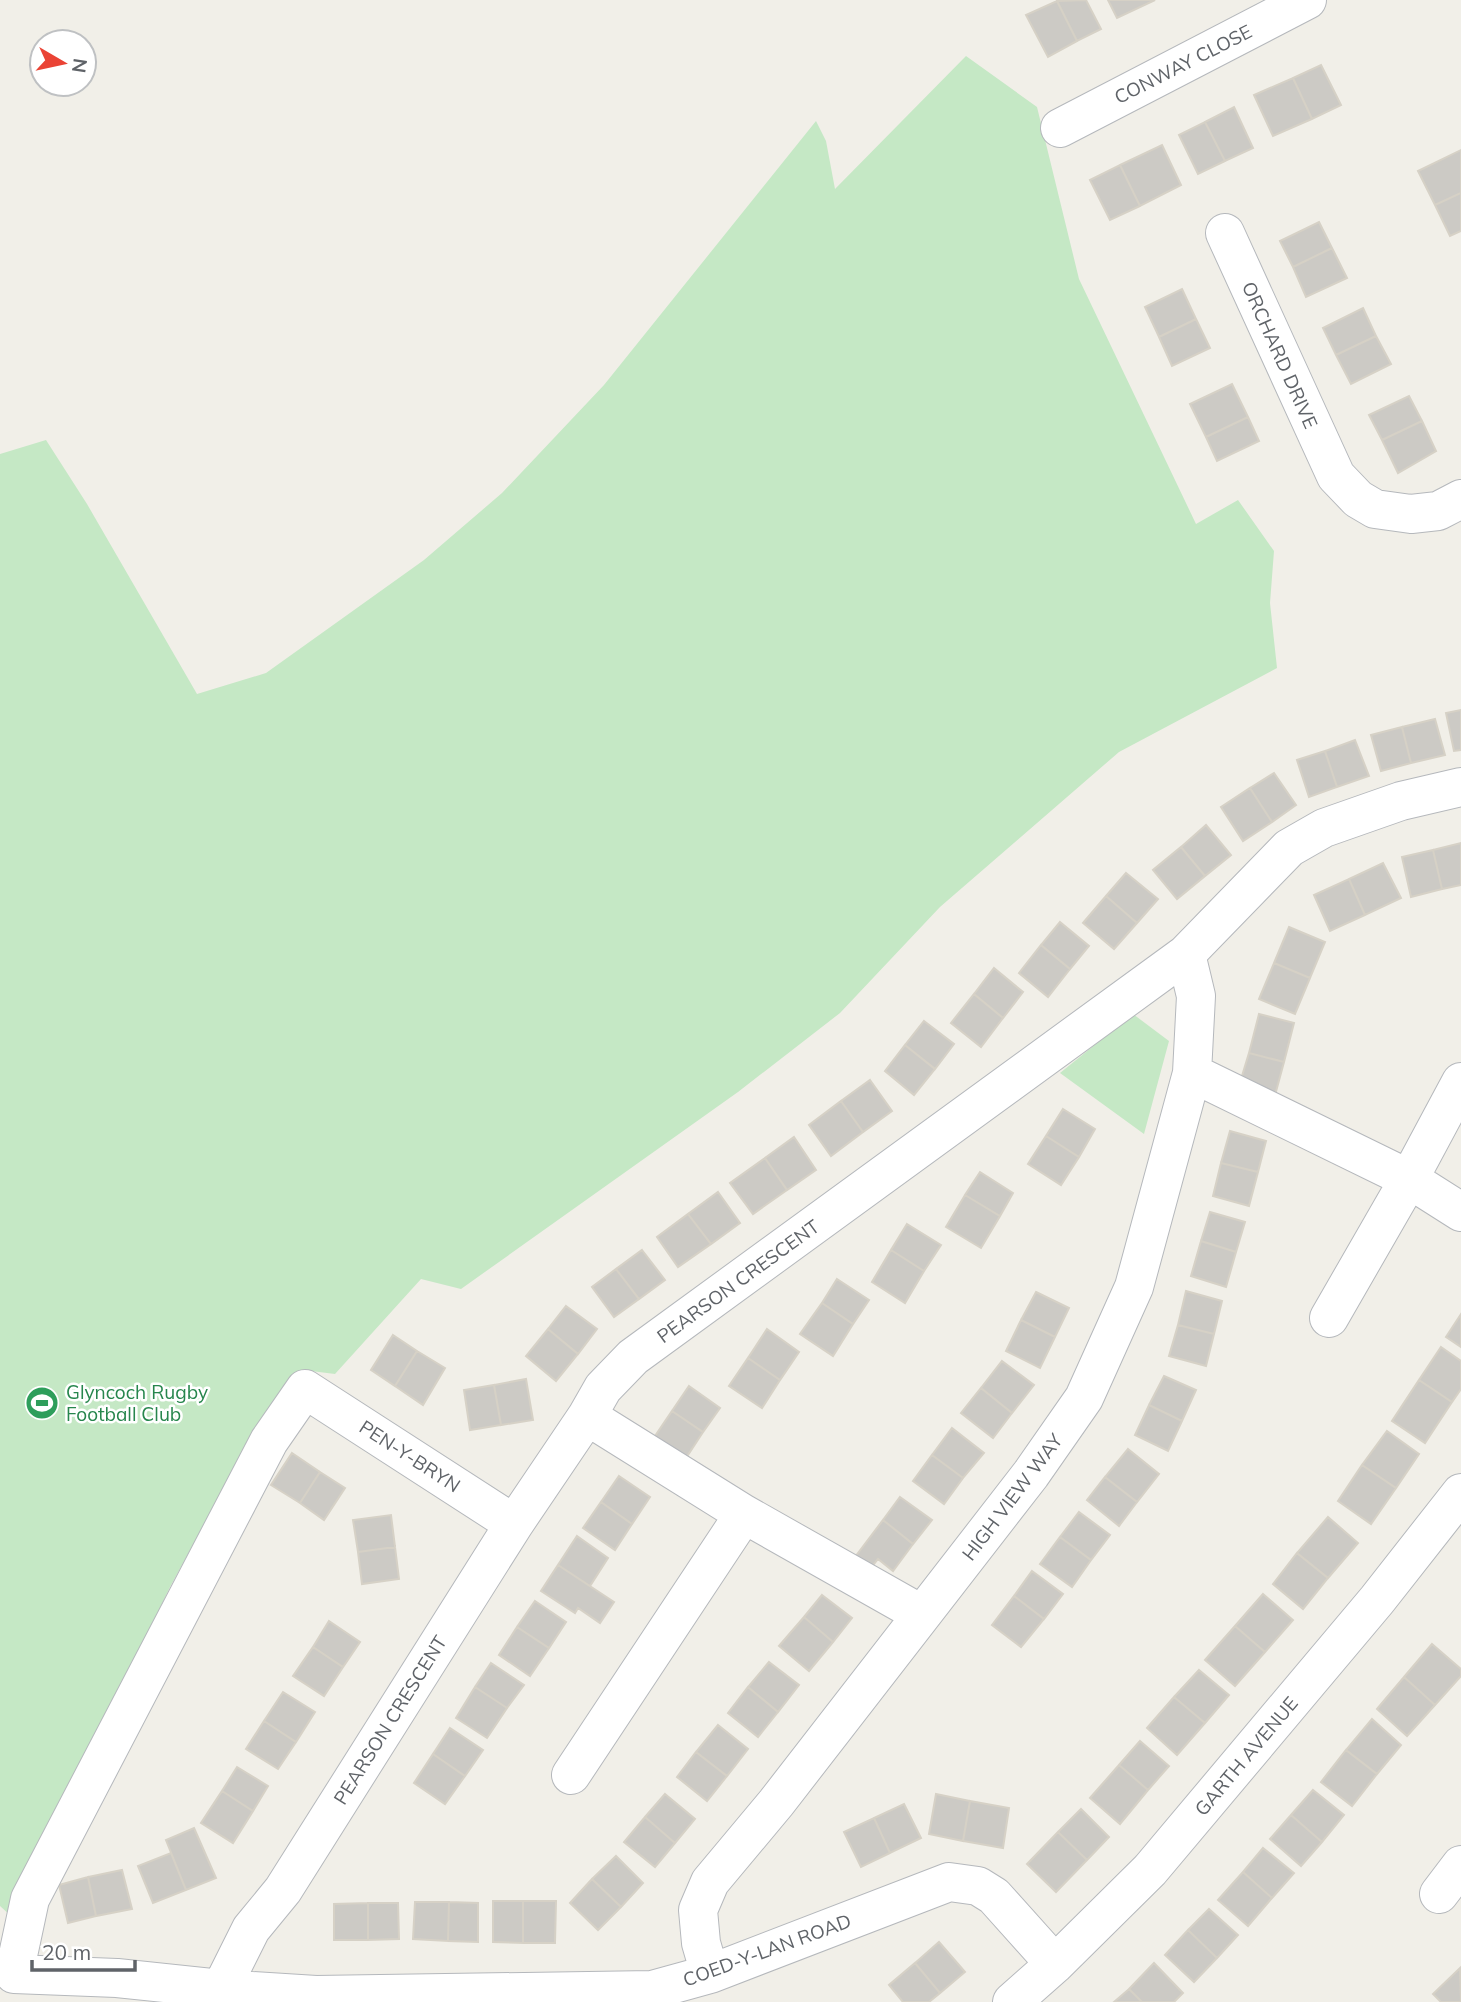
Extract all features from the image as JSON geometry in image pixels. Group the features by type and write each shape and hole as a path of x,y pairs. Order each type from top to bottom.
{"street":[{"name":"CONWAY CLOSE","path":"1060,128 1307,0"},
{"name":"ORCHARD DRIVE","path":"1225,233 1336,477 1358,499 1376,509 1412,514 1438,511 1461,499"},
{"name":"PEARSON CRESCENT","path":"221,1989 251,1929 284,1890 514,1524 603,1388 633,1357 1186,954 1289,848 1324,828 1401,801 1461,787"},
{"name":"HIGH VIEW WAY","path":"710,1975 701,1943 698,1910 710,1882 776,1803 1031,1474 1084,1398 1134,1287 1192,1073 1196,996 1186,954"},
{"path":"1192,1073 1409,1179 1461,1212"},
{"path":"1329,1318 1461,1082"},
{"name":"PEN-Y-BRYN","path":"30,1899 269,1441 305,1389 514,1524"},
{"path":"587,1416 744,1514 921,1614"},
{"name":"GARTH AVENUE","path":"1012,2002 1055,1964 1150,1870 1377,1600 1461,1493"},
{"path":"571,1774 744,1514"},
{"name":"COED-Y-LAN ROAD","path":"30,1899 14,1974 117,1978 221,1989 316,1995 459,1998 652,1990 710,1975 949,1882 978,1886 994,1896 1055,1964"}],"green space":[{"path":"966,56 1037,107 1079,279 1196,524 1238,500 1274,551 1270,603 1277,668 1119,752 940,907 840,1013 738,1092 461,1289 421,1279 335,1374 303,1370 264,1414 170,1587 11,1916 0,1906 0,454 46,440 87,504 197,694 266,673 424,560 502,493 604,385 816,121 826,141 835,189"},
{"path":"1133,1014 1169,1041 1144,1134 1060,1073"}],"building":[{"path":"1086,0 1101,29 1077,41 1057,1"},
{"path":"1108,0 1155,0 1117,18"},
{"path":"1057,1 1077,41 1048,57 1026,15"},
{"path":"1321,65 1341,105 1312,119 1293,78"},
{"path":"1293,78 1312,119 1273,136 1254,95"},
{"path":"1234,107 1253,148 1225,161 1205,122"},
{"path":"1205,122 1225,161 1198,174 1179,135"},
{"path":"1162,145 1181,185 1140,206 1120,165"},
{"path":"1461,150 1461,193 1435,205 1418,171"},
{"path":"1120,165 1140,206 1110,220 1090,180"},
{"path":"1461,193 1461,231 1450,236 1435,205"},
{"path":"1319,222 1332,248 1293,267 1280,241"},
{"path":"1332,248 1347,278 1306,297 1293,267"},
{"path":"1182,289 1196,319 1159,337 1145,307"},
{"path":"1363,308 1376,336 1336,355 1323,328"},
{"path":"1196,319 1210,348 1172,366 1159,337"},
{"path":"1376,336 1391,364 1351,384 1336,355"},
{"path":"1232,384 1248,417 1206,437 1190,404"},
{"path":"1409,396 1422,421 1382,440 1369,415"},
{"path":"1248,417 1259,441 1217,461 1206,437"},
{"path":"1422,421 1436,451 1398,473 1382,440"},
{"path":"1461,710 1461,750 1454,751 1446,713"},
{"path":"1435,719 1445,755 1411,763 1402,727"},
{"path":"1402,727 1411,763 1381,771 1371,735"},
{"path":"1355,740 1369,776 1337,787 1325,751"},
{"path":"1325,751 1337,787 1309,797 1297,760"},
{"path":"1274,773 1296,805 1272,822 1250,788"},
{"path":"1250,788 1272,822 1243,841 1221,807"},
{"path":"1206,825 1231,855 1205,876 1181,847"},
{"path":"1461,843 1461,885 1442,889 1433,850"},
{"path":"1181,847 1205,876 1177,899 1153,870"},
{"path":"1433,850 1442,889 1411,897 1402,857"},
{"path":"1383,863 1401,898 1365,915 1349,879"},
{"path":"1126,873 1158,899 1137,923 1106,896"},
{"path":"1349,879 1365,915 1330,931 1314,895"},
{"path":"1106,896 1137,923 1114,949 1083,923"},
{"path":"1060,922 1089,946 1070,969 1041,945"},
{"path":"1289,927 1325,942 1310,978 1274,963"},
{"path":"1041,945 1070,969 1048,997 1019,973"},
{"path":"1274,963 1310,978 1295,1014 1259,999"},
{"path":"994,968 1023,992 1003,1018 974,994"},
{"path":"974,994 1003,1018 981,1047 951,1023"},
{"path":"1259,1014 1294,1023 1284,1062 1249,1053"},
{"path":"924,1021 954,1044 935,1069 905,1045"},
{"path":"905,1045 935,1069 914,1095 885,1071"},
{"path":"1249,1053 1284,1062 1274,1099 1238,1089"},
{"path":"870,1080 892,1111 863,1132 841,1101"},
{"path":"841,1101 863,1132 831,1156 809,1125"},
{"path":"1063,1109 1095,1129 1079,1157 1046,1136"},
{"path":"1230,1131 1266,1141 1258,1172 1221,1163"},
{"path":"1046,1136 1079,1157 1061,1185 1028,1164"},
{"path":"794,1137 816,1170 787,1190 765,1158"},
{"path":"765,1158 787,1190 753,1214 730,1183"},
{"path":"1221,1163 1258,1172 1249,1206 1213,1196"},
{"path":"980,1172 1013,1193 1000,1216 965,1195"},
{"path":"718,1192 740,1223 711,1244 688,1214"},
{"path":"965,1195 1000,1216 981,1248 946,1227"},
{"path":"1210,1212 1245,1222 1236,1252 1201,1241"},
{"path":"688,1214 711,1244 678,1267 657,1237"},
{"path":"907,1224 941,1245 924,1271 891,1250"},
{"path":"1201,1241 1236,1252 1226,1287 1191,1276"},
{"path":"642,1250 665,1280 639,1299 616,1269"},
{"path":"891,1250 924,1271 905,1303 872,1282"},
{"path":"616,1269 639,1299 614,1317 592,1287"},
{"path":"837,1279 869,1300 853,1324 822,1303"},
{"path":"1186,1291 1222,1301 1214,1334 1178,1325"},
{"path":"1036,1292 1069,1308 1055,1337 1021,1320"},
{"path":"822,1303 853,1324 833,1356 800,1334"},
{"path":"566,1306 597,1329 578,1354 548,1329"},
{"path":"1461,1314 1461,1347 1446,1337"},
{"path":"1021,1320 1055,1337 1040,1368 1006,1351"},
{"path":"1178,1325 1214,1334 1206,1366 1169,1356"},
{"path":"548,1329 578,1354 556,1381 526,1356"},
{"path":"767,1329 799,1352 780,1380 748,1358"},
{"path":"393,1335 417,1351 395,1386 371,1370"},
{"path":"1441,1347 1461,1361 1461,1389 1452,1402 1419,1380"},
{"path":"417,1351 445,1368 423,1405 395,1386"},
{"path":"748,1358 780,1380 762,1408 729,1386"},
{"path":"1002,1361 1034,1385 1012,1413 981,1388"},
{"path":"1164,1376 1196,1390 1182,1421 1149,1405"},
{"path":"526,1379 533,1420 501,1425 494,1385"},
{"path":"1419,1380 1452,1402 1425,1443 1392,1421"},
{"path":"494,1385 501,1425 470,1430 464,1390"},
{"path":"689,1386 720,1408 703,1432 672,1411"},
{"path":"981,1388 1012,1413 993,1438 961,1413"},
{"path":"1149,1405 1182,1421 1168,1451 1135,1435"},
{"path":"672,1411 703,1432 684,1461 653,1439"},
{"path":"952,1428 984,1453 963,1478 932,1455"},
{"path":"1387,1431 1419,1454 1396,1488 1362,1465"},
{"path":"1128,1449 1159,1474 1137,1502 1105,1477"},
{"path":"292,1453 320,1472 300,1503 271,1485"},
{"path":"932,1455 963,1478 944,1504 913,1481"},
{"path":"1362,1465 1396,1488 1371,1524 1338,1501"},
{"path":"320,1472 345,1488 324,1520 300,1503"},
{"path":"619,1476 650,1497 632,1524 601,1502"},
{"path":"1105,1477 1137,1502 1119,1526 1087,1500"},
{"path":"900,1497 932,1520 913,1544 883,1520"},
{"path":"601,1502 632,1524 615,1550 583,1528"},
{"path":"1079,1512 1110,1535 1091,1560 1060,1537"},
{"path":"391,1515 395,1547 358,1552 353,1520"},
{"path":"1328,1517 1358,1543 1328,1578 1297,1553"},
{"path":"883,1520 913,1544 893,1571 878,1559 870,1569 855,1557"},
{"path":"577,1536 608,1558 590,1586 558,1565"},
{"path":"1060,1537 1091,1560 1072,1587 1040,1564"},
{"path":"395,1547 399,1579 362,1584 358,1552"},
{"path":"1297,1553 1328,1578 1303,1609 1273,1584"},
{"path":"558,1565 614,1602 600,1623 578,1608 575,1613 541,1591"},
{"path":"1032,1571 1063,1594 1044,1619 1014,1596"},
{"path":"1263,1594 1293,1620 1265,1652 1235,1626"},
{"path":"822,1595 852,1618 833,1642 804,1617"},
{"path":"1014,1596 1044,1619 1021,1647 992,1625"},
{"path":"535,1601 566,1622 549,1648 517,1627"},
{"path":"804,1617 833,1642 809,1671 779,1646"},
{"path":"329,1621 360,1642 343,1667 313,1647"},
{"path":"1235,1626 1265,1652 1235,1686 1205,1660"},
{"path":"517,1627 549,1648 530,1676 499,1655"},
{"path":"1432,1644 1461,1669 1461,1676 1435,1705 1404,1677"},
{"path":"313,1647 343,1667 324,1696 293,1676"},
{"path":"769,1662 799,1685 778,1712 748,1687"},
{"path":"491,1663 524,1685 507,1708 475,1687"},
{"path":"1199,1670 1229,1695 1205,1723 1174,1697"},
{"path":"1404,1677 1435,1705 1407,1736 1377,1709"},
{"path":"475,1687 507,1708 487,1738 456,1718"},
{"path":"748,1687 778,1712 758,1737 728,1713"},
{"path":"283,1692 315,1712 296,1742 264,1721"},
{"path":"1174,1697 1205,1723 1177,1755 1147,1728"},
{"path":"1372,1719 1401,1745 1377,1774 1346,1750"},
{"path":"264,1721 296,1742 278,1769 246,1749"},
{"path":"718,1725 748,1749 727,1776 696,1752"},
{"path":"450,1728 483,1750 465,1776 433,1754"},
{"path":"1140,1741 1169,1766 1148,1790 1119,1765"},
{"path":"1346,1750 1377,1774 1352,1806 1321,1782"},
{"path":"696,1752 727,1776 707,1801 677,1777"},
{"path":"433,1754 465,1776 445,1804 414,1783"},
{"path":"1119,1765 1148,1790 1120,1824 1090,1798"},
{"path":"237,1767 268,1786 253,1811 222,1791"},
{"path":"1313,1790 1344,1815 1322,1842 1291,1815"},
{"path":"222,1791 253,1811 233,1843 201,1823"},
{"path":"665,1794 695,1819 675,1843 645,1817"},
{"path":"936,1794 970,1801 963,1841 929,1834"},
{"path":"970,1801 1009,1808 1003,1848 963,1841"},
{"path":"904,1804 921,1838 890,1853 874,1818"},
{"path":"1081,1809 1109,1837 1087,1860 1058,1832"},
{"path":"1291,1815 1322,1842 1301,1866 1270,1839"},
{"path":"645,1817 675,1843 655,1867 624,1842"},
{"path":"874,1818 890,1853 861,1867 844,1832"},
{"path":"194,1828 216,1878 186,1890 166,1840"},
{"path":"1058,1832 1087,1860 1056,1892 1027,1864"},
{"path":"1263,1848 1294,1873 1272,1898 1243,1872"},
{"path":"171,1853 186,1890 153,1903 138,1866"},
{"path":"616,1856 643,1883 621,1907 592,1879"},
{"path":"122,1870 132,1909 96,1916 88,1877"},
{"path":"1243,1872 1272,1898 1248,1926 1218,1900"},
{"path":"88,1877 96,1916 68,1923 59,1885"},
{"path":"592,1879 621,1907 598,1930 570,1903"},
{"path":"493,1901 523,1901 523,1943 493,1942"},
{"path":"523,1901 556,1901 555,1943 523,1943"},
{"path":"415,1902 449,1902 448,1941 413,1939"},
{"path":"449,1902 478,1903 478,1942 448,1941"},
{"path":"368,1903 368,1940 334,1940 334,1904"},
{"path":"368,1903 398,1903 399,1939 368,1940"},
{"path":"1209,1909 1238,1935 1217,1958 1188,1930"},
{"path":"1188,1930 1217,1958 1194,1982 1165,1955"},
{"path":"939,1942 965,1972 940,1993 915,1963"},
{"path":"915,1963 940,1993 929,2002 903,2002 889,1985"},
{"path":"1154,1963 1183,1993 1174,2002 1142,2002 1129,1989"},
{"path":"1460,1968 1461,2002 1441,2002 1433,1994"},
{"path":"1129,1989 1142,2002 1114,2002"}],"place":[{"name":"Glyncoch Rugby Football Club","path":"42,1403"}]}
